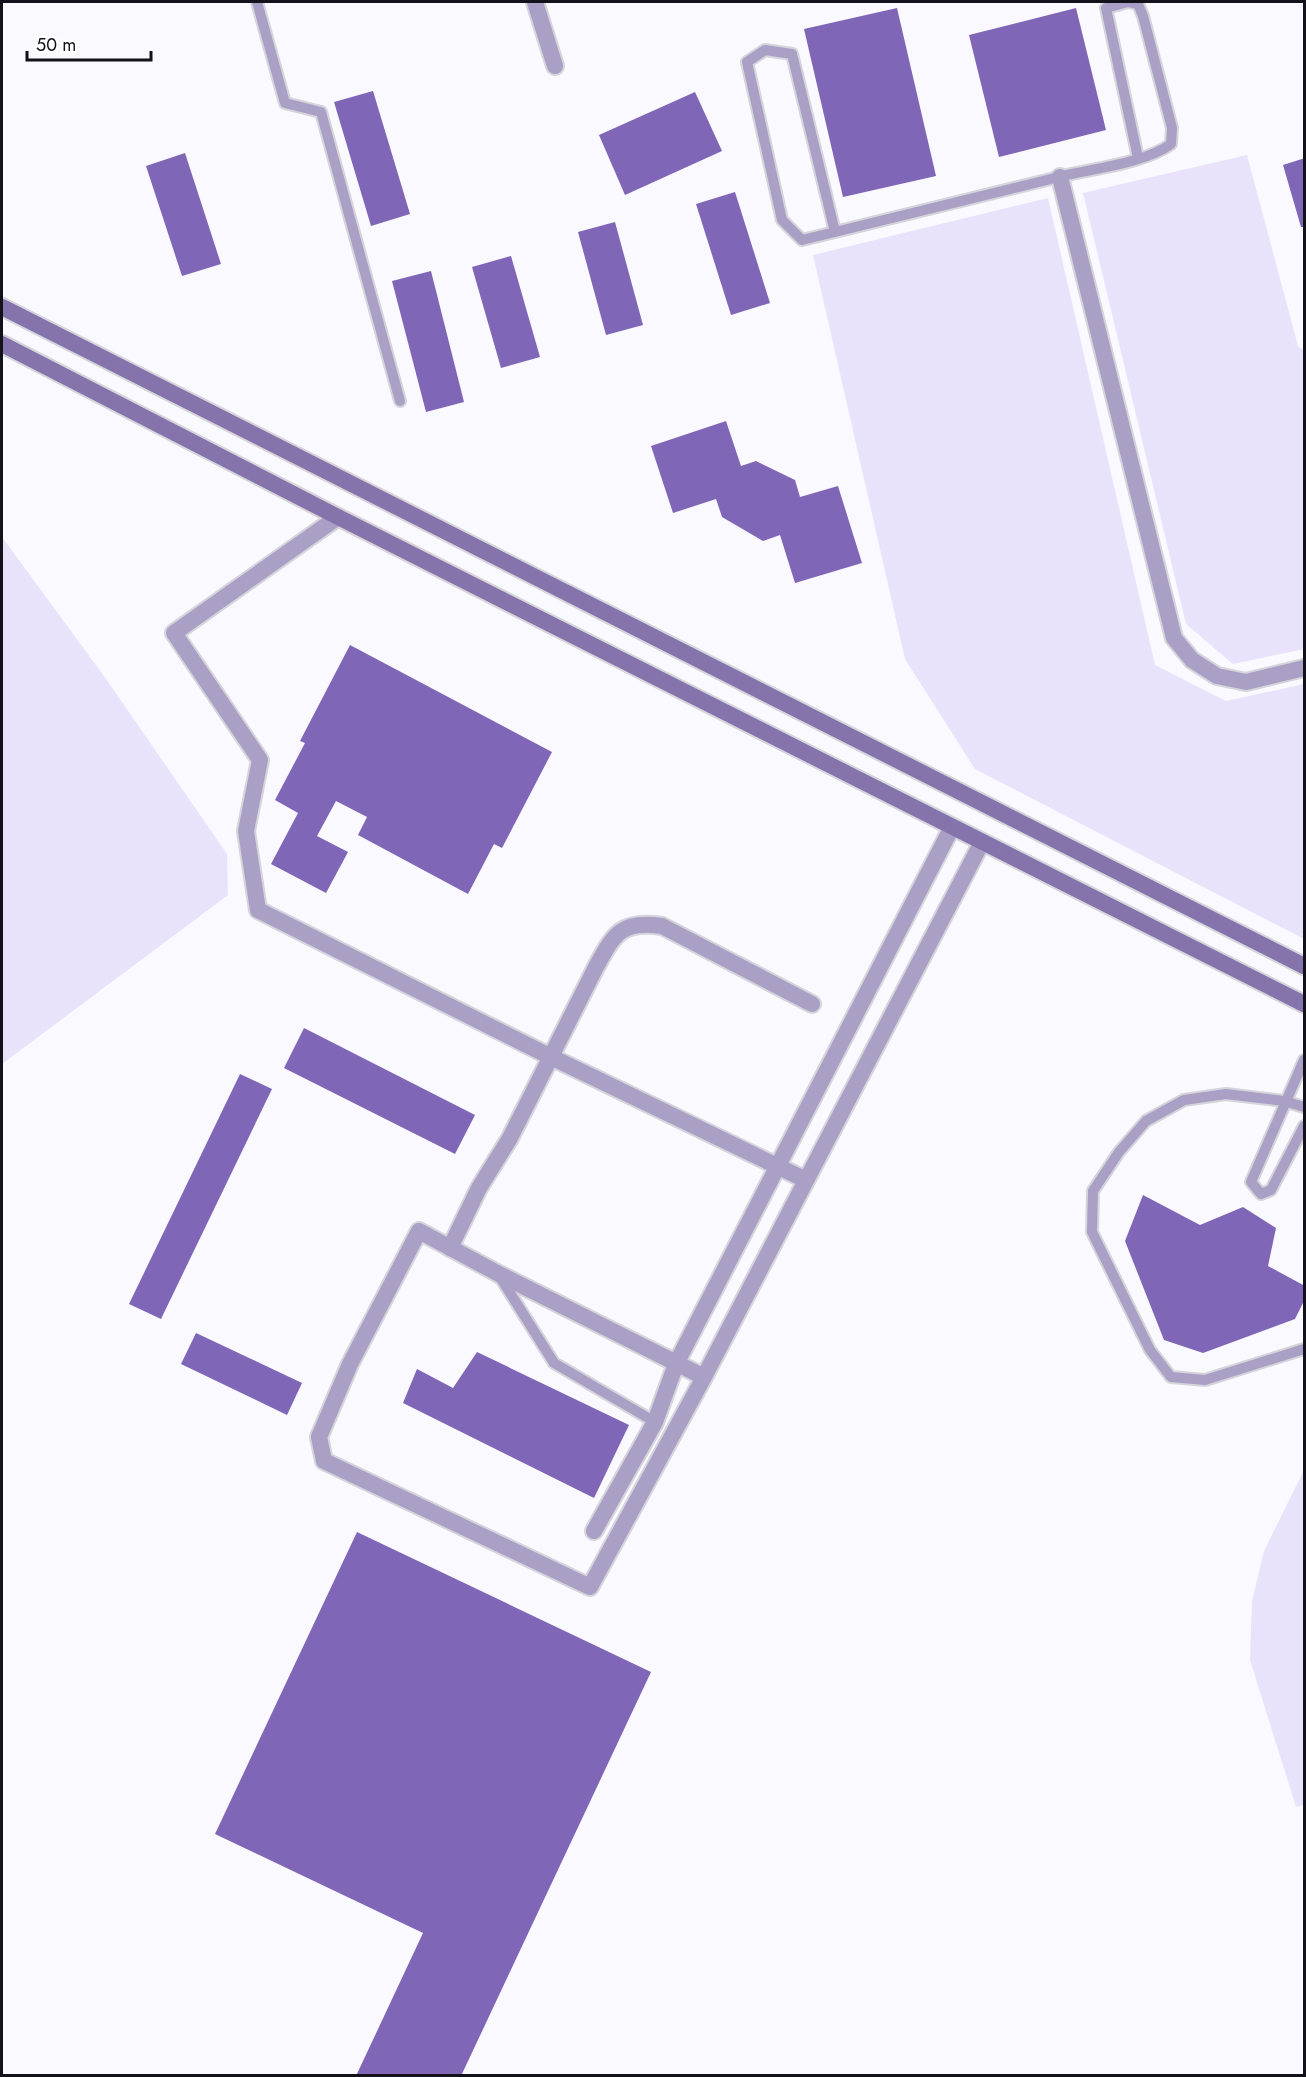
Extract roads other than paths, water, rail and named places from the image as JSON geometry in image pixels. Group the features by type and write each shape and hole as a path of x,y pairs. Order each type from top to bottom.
{"main road":[{"path":"2,307 1305,966"},
{"path":"2,344 338,517 1305,1004"}],"street":[{"path":"535,2 555,66"},
{"path":"1060,177 1174,638 1192,660 1217,676 1246,682 1305,668"},
{"path":"338,517 174,633 260,760 246,831 258,910 550,1057 806,1180"},
{"path":"594,1531 655,1422 676,1364 952,827"},
{"path":"704,1377 419,1231 350,1365 319,1437 324,1461 590,1587 704,1377 982,842"},
{"path":"450,1248 479,1188 510,1137 611,940 626,928 642,923 662,926 812,1004"}],"lane":[{"path":"257,2 285,103 321,112 400,401"},
{"path":"835,232 792,54 765,50 747,62 782,220 802,240 835,232 1138,158 1158,153 1171,144 1172,128 1142,3 1128,2 1106,8 1138,158"},
{"path":"1305,1060 1251,1182 1261,1194 1271,1190 1305,1126"},
{"path":"1305,1107 1286,1102 1226,1094 1184,1100 1146,1121 1119,1152 1093,1191 1092,1232 1150,1350 1171,1377 1205,1380 1305,1349"},
{"path":"499,1274 554,1363 655,1422"}]}
